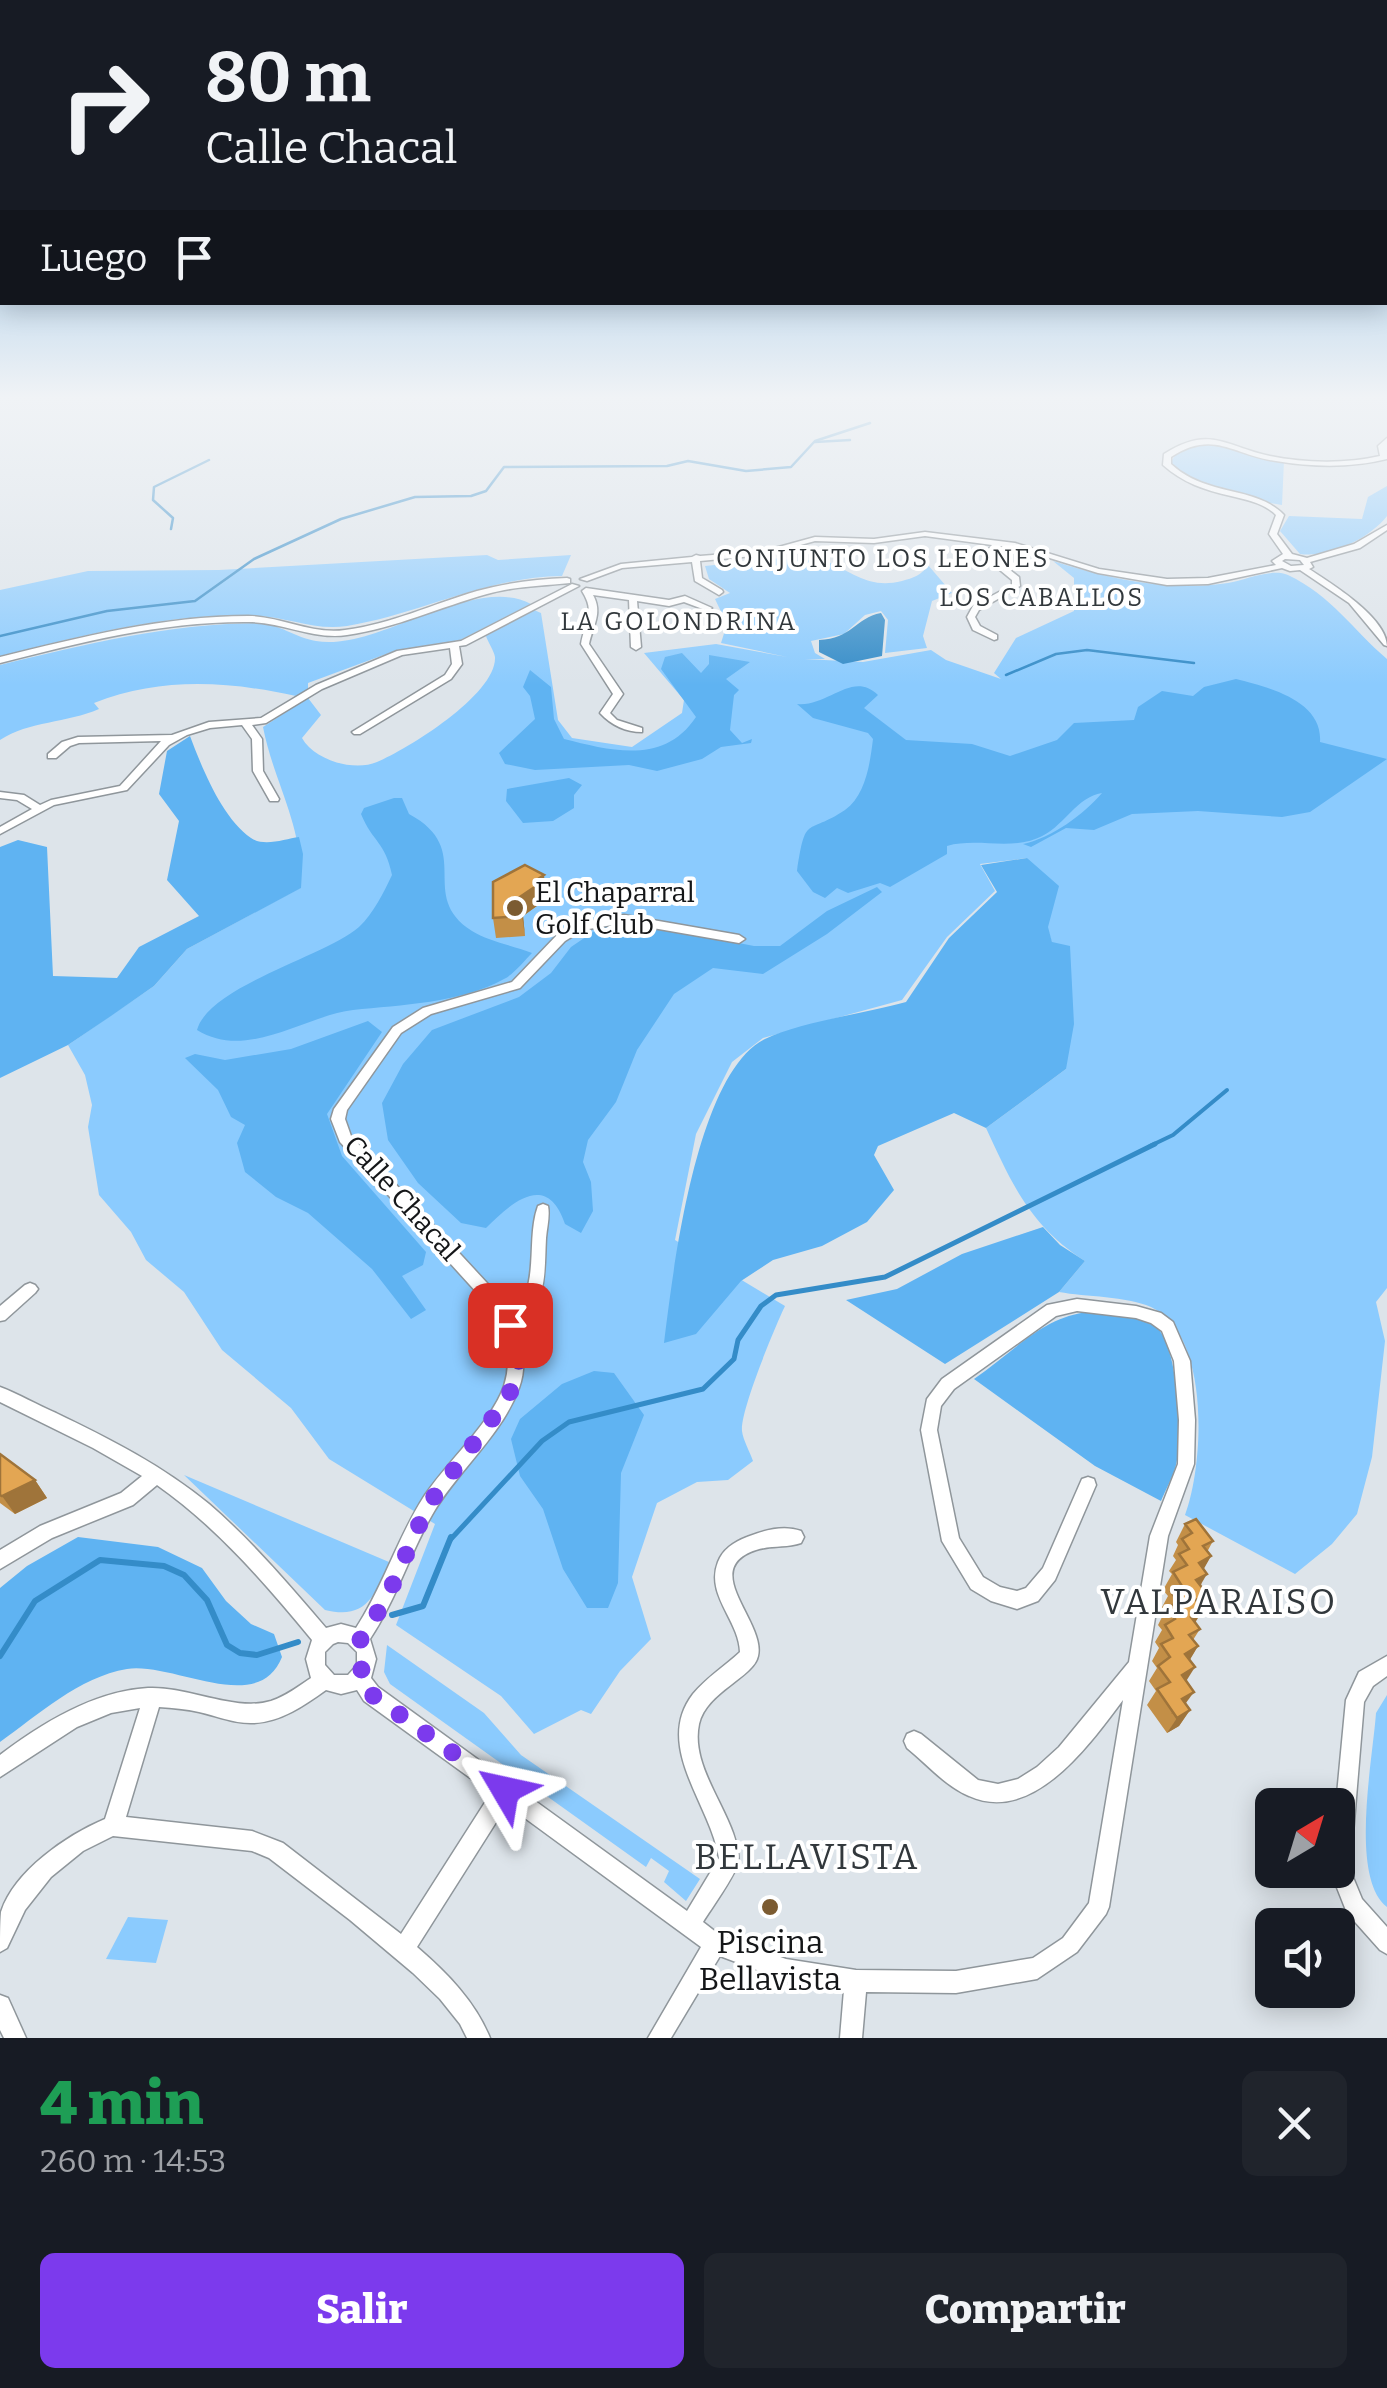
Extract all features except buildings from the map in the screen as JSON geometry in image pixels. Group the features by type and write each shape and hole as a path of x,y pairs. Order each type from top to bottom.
{"street":[{"path":"1217,494 1262,501 1276,508 1280,515 1274,534 1288,555 1352,602 1387,644"},
{"path":"52,756 78,740 172,738 209,725 246,724 270,718 310,691 389,657 454,646 622,566 764,553 806,540 874,541 925,534 998,542 1122,576 1167,582 1208,581 1305,565 1357,546 1387,527"},
{"path":"994,637 976,628 971,617 976,608 1016,586 1016,579 987,556 998,542"},
{"path":"1281,566 1276,559 1288,555"},
{"path":"696,557 698,579 720,592"},
{"path":"579,585 596,616 585,644 618,694 604,714 638,730"},
{"path":"0,660 125,630 188,622 263,619 314,634 343,634 492,587 579,585 670,603 685,599 694,606 708,608"},
{"path":"633,598 636,648"},
{"path":"357,732 448,677 456,664 454,646"},
{"path":"246,724 257,738 258,771 274,800"},
{"path":"0,831 38,808 122,788 172,738"},
{"path":"0,795 20,798 38,808"},
{"name":"Calle Chacal","path":"510,1325 494,1301 345,1138 338,1119 345,1100 406,1022 516,985 561,938 580,927 624,918 739,939"},
{"path":"360,1638 385,1602 428,1505 509,1396 519,1360 510,1325 526,1314 536,1298 538,1230 543,1210"},
{"path":"0,1314 30,1290"},
{"path":"358,1676 371,1694 715,1944 786,1970 856,1981 956,1982 1037,1968 1070,1945 1099,1906 1160,1536 1186,1464 1182,1361 1168,1327 1156,1318 1078,1305 1052,1310 948,1384 933,1404 928,1430 952,1541 977,1583 997,1595 1018,1600 1032,1595 1049,1574 1088,1485"},
{"path":"0,1394 156,1475 192,1502 277,1583 325,1641"},
{"path":"0,1560 46,1532 127,1499 156,1475"},
{"path":"689,1926 729,1860 729,1842 694,1764 688,1737 692,1713 749,1656 751,1640 724,1587 724,1572 742,1545 758,1538 795,1537"},
{"path":"342,1632 360,1638 367,1659 358,1676 342,1684 323,1680 314,1664 325,1641 342,1632"},
{"path":"914,1740 976,1789 1008,1795 1043,1779 1138,1665"},
{"path":"1387,1665 1366,1679 1355,1700 1340,1870 1354,1906 1387,1943"},
{"path":"0,1767 29,1746 100,1709 152,1697 254,1716 290,1706 323,1680"},
{"path":"113,1826 152,1697"},
{"path":"402,1951 505,1790"},
{"path":"0,1940 38,1875 74,1844 113,1826 252,1841 276,1850 402,1951 460,2005 479,2038"},
{"path":"659,2038 715,1944"},
{"path":"851,2038 856,1981"},
{"path":"0,2006 15,2038"}],"shaded area":[{"path":"1228,494 1282,494 1282,505"},
{"path":"1387,494 1387,516 1348,545 1323,553 1300,554 1280,531 1289,516 1362,519 1368,497"},
{"path":"487,555 498,560 571,555 562,576 480,589 347,626 324,627 257,616 192,618 127,627 0,656 0,590 88,571 219,570"},
{"name":"El Chaparral Golf Club","path":"782,558 823,560 881,583 913,577 928,565 952,593 932,601 923,636 927,648 885,653 888,620 881,611 865,615 844,634 811,641 815,653 825,659 805,659 863,662 931,650 946,660 1001,679 994,673 1016,638 1074,611 1074,578 1053,561 1161,585 1206,585 1266,574 1288,575 1329,603 1387,659 1387,1288 1376,1302 1385,1341 1372,1457 1357,1514 1332,1544 1295,1574 1185,1515 1196,1465 1198,1402 1184,1344 1170,1322 1151,1307 1059,1292 1085,1261 1036,1218 1014,1185 986,1128 1066,1069 1052,943 1027,858 980,864 995,891 947,937 902,1000 763,1038 732,1062 696,1134 675,1240 785,1306 746,1406 743,1435 753,1461 728,1480 697,1482 657,1503 632,1577 651,1639 620,1671 591,1714 581,1710 534,1734 501,1696 396,1625 435,1524 329,1459 291,1408 222,1350 184,1292 146,1260 131,1232 99,1195 88,1127 92,1105 85,1075 68,1045 154,986 187,949 300,888 298,846 263,727 297,705 296,696 245,687 169,685 94,703 99,709 23,729 0,740 0,665 128,636 224,624 265,624 322,642 342,641 472,600 513,598 531,604 460,640 397,650 308,683 308,698 321,715 302,738 325,758 346,765 368,765 391,755 467,703 492,672 495,657 486,636 534,610 541,613 558,720 572,738 632,747 682,713 684,700 644,653 716,644 787,657 721,643 727,624 715,599 730,593 709,579 705,566"},
{"path":"881,613 885,620 882,656 843,664 819,652 819,640 839,636"},
{"path":"682,653 701,673 709,664 709,655 750,662 726,679 739,690 734,695 730,730 742,743 752,739 751,743 721,747 702,759 657,771 629,765 535,770 505,764 499,753 535,719 530,696 523,687 530,670 551,687 554,719 564,739 636,751 669,742 696,717 661,669 665,657"},
{"path":"1236,679 1277,691 1303,706 1319,728 1320,742 1387,759 1310,812 1282,817 1198,811 1132,814 1094,830 1066,828 1031,847 1023,844 1045,836 1067,824 1102,793 1078,805 1044,835 1021,843 947,846 947,854 890,887 880,883 848,893 837,888 825,898 813,892 797,871 810,828 845,810 858,796 866,778 873,739 868,733 813,718 797,704 849,688 868,688 878,695 864,708 906,740 972,744 1010,756 1057,740 1074,723 1134,720 1138,707 1162,691 1193,696 1204,687"},
{"path":"190,736 214,791 241,829 262,842 299,837 303,854 301,888 187,949 154,986 111,1016 68,1045 0,1078 0,847 18,840 47,847 53,976 117,978 139,947 199,916 167,880 179,821 159,794 167,751"},
{"path":"569,778 582,785 574,795 574,808 553,821 523,823 506,801 507,789"},
{"path":"402,798 409,814 429,828 439,842 448,903 456,917 478,935 532,953 504,979 450,998 353,1010 255,1039 216,1038 197,1030 206,1014 222,1000 342,938 364,922 392,875 386,855 361,814 364,808"},
{"path":"1027,858 1059,886 1048,927 1052,942 1070,946 1074,1024 1066,1069 986,1128 954,1113 878,1146 874,1155 894,1190 867,1222 822,1246 773,1260 741,1281 696,1334 664,1343 692,1177 721,1091 741,1059 779,1033 906,1002 949,938 997,892 981,865"},
{"path":"877,887 882,892 827,934 763,974 713,968 674,994 637,1050 616,1102 588,1140 583,1162 591,1182 593,1211 581,1233 565,1224 549,1198 539,1195 517,1202 486,1228 461,1223 418,1183 388,1140 382,1103 403,1064 432,1030 519,997 551,973 571,947 599,928 636,923 754,946 780,946 827,911"},
{"path":"368,1021 382,1032 327,1114 342,1156 426,1252 423,1265 402,1276 426,1310 411,1319 372,1269 308,1213 276,1197 245,1172 237,1143 245,1125 231,1117 218,1090 185,1058 195,1054 225,1060 291,1049"},
{"path":"1043,1227 1060,1245 1085,1261 1059,1292 945,1364 846,1300 897,1289 962,1254"},
{"path":"1089,1312 1143,1320 1157,1328 1170,1353 1177,1394 1178,1453 1161,1501 1095,1466 974,1379 1042,1328"},
{"path":"594,1371 614,1373 644,1415 621,1473 618,1583 608,1608 587,1608 563,1569 543,1509 520,1476 511,1439 520,1419 562,1384"},
{"path":"184,1475 389,1562 379,1585 360,1608 350,1612 325,1610"},
{"path":"78,1537 158,1547 202,1568 226,1601 251,1624 274,1634 282,1657 270,1674 254,1683 235,1685 146,1669 109,1673 60,1698 0,1742 0,1588 27,1566"},
{"path":"387,1645 484,1713 521,1755 700,1879 686,1901 664,1882 669,1871 651,1858 646,1867 390,1684 384,1672"},
{"path":"1387,1695 1387,1907 1375,1892 1369,1871 1366,1816 1376,1713"},
{"path":"128,1917 168,1920 156,1963 106,1959"}],"waterway":[{"path":"153,494 153,500 173,518 171,529"},
{"path":"0,636 107,611 195,601 254,559 341,519 415,497 477,494"},
{"path":"1006,675 1056,654 1087,650 1194,663"},
{"path":"1150,1146 1173,1135 1227,1090"},
{"path":"450,1540 542,1441 569,1422 703,1389 734,1359 738,1340 761,1306 776,1295 885,1277 1155,1144"},
{"path":"392,1615 423,1606 451,1537"},
{"path":"0,1656 35,1601 100,1560 164,1566 184,1575 207,1600 227,1645 240,1653 257,1655 298,1642"}],"place":[{"name":"El Chaparral Golf Club","path":"515,908"},
{"name":"Piscina Bellavista","path":"770,1907"}],"district":[{"name":"CONJUNTO LOS LEONES","path":"883,559"},
{"name":"LOS CABALLOS","path":"1042,598"},
{"name":"LA GOLONDRINA","path":"679,622"},
{"name":"VALPARAISO","path":"1219,1602"},
{"name":"BELLAVISTA","path":"807,1857"}],"route":[{"path":"505,1790 371,1694 358,1676 367,1659 360,1638 385,1602 428,1505 446,1477 497,1418 509,1396 519,1360 510,1325"}]}
